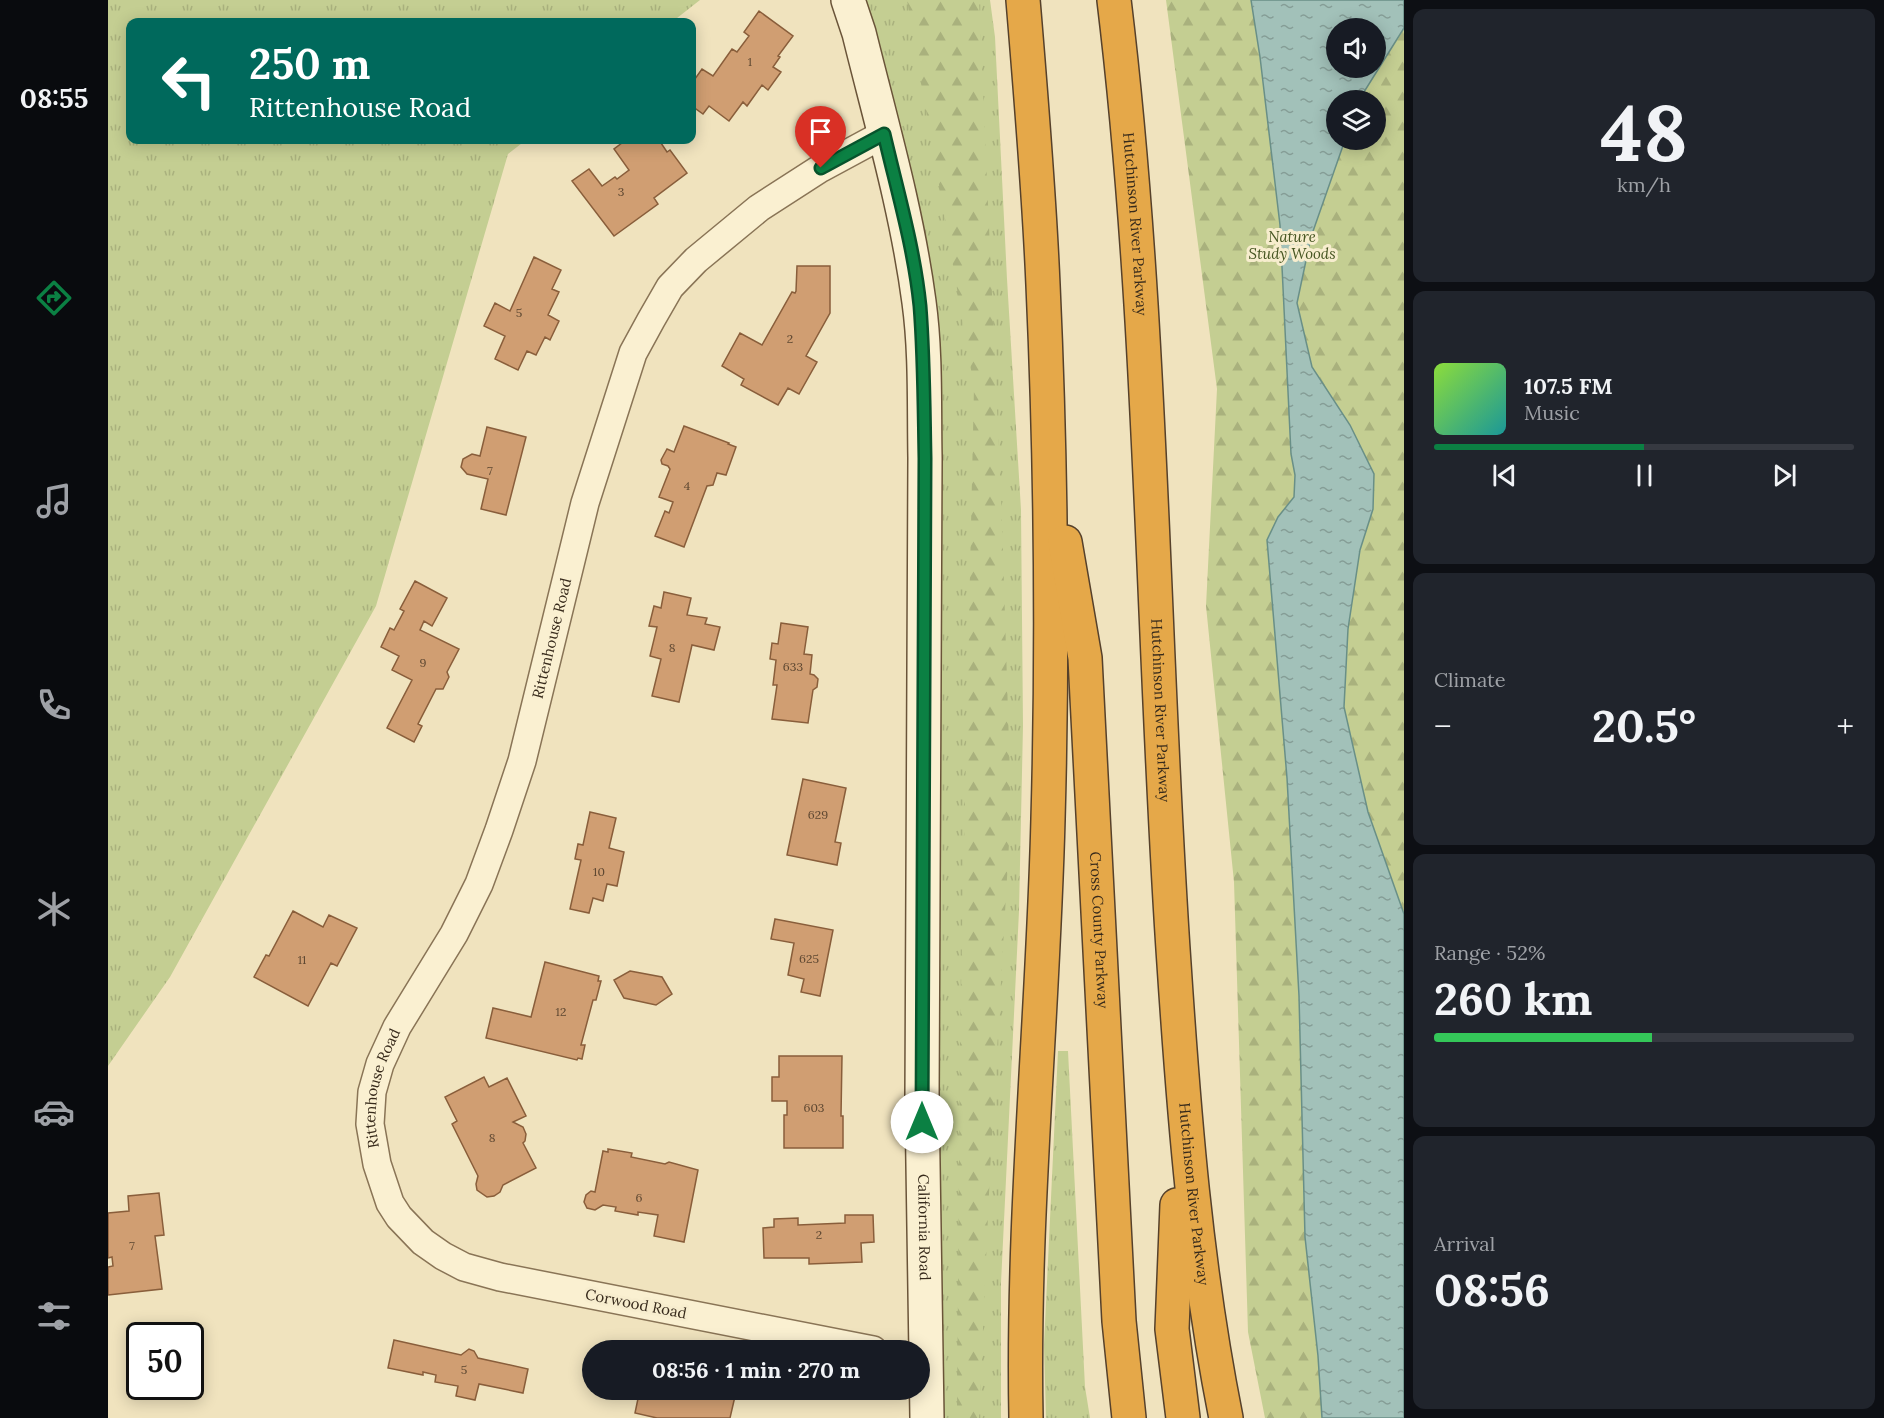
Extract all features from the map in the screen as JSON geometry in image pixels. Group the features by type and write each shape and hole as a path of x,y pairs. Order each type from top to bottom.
{"highway":[{"path":"1023,0 1042,272 1047,443 1049,786 1026,1318 1026,1418"},
{"name":"Hutchinson River Parkway","path":"1114,0 1126,109 1143,351 1166,843 1182,1074 1194,1214 1203,1284 1226,1418"},
{"name":"Cross County Parkway","path":"1047,443 1085,658 1118,1309 1129,1418"},
{"path":"1182,1074 1172,1329 1183,1418"}],"main road":[{"name":"California Road","path":"849,0 884,134 913,259 920,304 923,357 925,481 922,1340"},
{"name":"California Road","path":"925,1400 927,1418"}],"street":[{"name":"Rittenhouse Road","path":"410,1228 390,1203 378,1171 370,1124 372,1092 380,1064 397,1027 454,934 478,884 499,830 522,760 585,503 633,353 670,287 696,260 759,208 821,168 884,134"},
{"name":"Corwood Road","path":"410,1228 423,1242 443,1256 464,1267 500,1277 822,1340"}],"green space":[{"path":"108,0 700,0 677,18 126,18 126,144 521,144 508,154 376,606 170,977 108,1066"},
{"path":"862,0 990,0 995,37 1021,510 1023,726 1019,911 1001,1283 1001,1418 942,1418 937,1284 936,350 928,252"},
{"path":"907,0 979,0 1002,521 1011,809 990,1171 979,1418 957,1418 960,1035 974,387"},
{"path":"1166,0 1251,0 1280,225 1291,454 1296,476 1294,497 1278,517 1267,540 1287,778 1299,996 1305,1237 1318,1356 1322,1418 1265,1418 1248,1332 1234,882 1206,606 1217,389"},
{"path":"1404,28 1404,914 1368,812 1344,707 1348,629 1360,550 1373,509 1350,425 1312,367 1297,303 1311,237 1341,150 1386,150 1386,90 1364,90 1372,78 1386,78 1386,56"},
{"path":"1058,1051 1068,1051 1085,1387 1090,1418 1046,1418 1044,1345"}],"water":[{"path":"1251,0 1404,0 1404,28 1386,57 1386,18 1326,18 1326,78 1373,78 1365,90 1326,90 1326,150 1341,150 1311,237 1297,303 1312,367 1350,425 1374,474 1373,509 1360,550 1348,629 1344,707 1368,812 1404,914 1404,1418 1322,1418 1318,1356 1305,1237 1299,996 1287,778 1267,540 1278,517 1294,497 1295,475 1291,454 1280,225"}],"building":[{"path":"759,11 793,36 773,67 781,72 768,90 762,85 747,106 743,102 729,121 709,106 703,114 696,109 696,77 702,69 713,76 732,49 737,52 749,36 744,32"},
{"path":"621,144 662,144 667,152 670,150 687,173 654,198 658,204 614,236 572,181 589,169 602,186 629,170 614,149"},
{"path":"534,257 561,270 552,289 559,292 548,315 559,321 550,340 545,337 536,355 527,351 518,370 495,359 505,336 484,326 495,303 510,311"},
{"path":"797,266 830,266 830,313 806,356 817,362 799,394 788,388 778,405 741,385 744,379 722,366 740,333 762,345 792,292 796,291"},
{"path":"684,426 736,447 726,475 717,473 713,485 707,486 684,547 655,536 665,511 669,513 673,502 659,497 670,469 662,464 661,460 667,449 674,452"},
{"path":"487,427 526,437 506,515 481,509 488,479 467,474 461,467 463,459 472,454 480,456"},
{"path":"415,581 447,598 432,626 424,621 420,630 459,649 447,672 449,677 443,689 436,689 418,724 422,726 414,742 387,728 412,680 392,670 399,656 381,647 390,628 394,630 404,611 400,609"},
{"path":"664,592 691,598 687,615 707,618 705,624 720,627 714,650 692,645 679,702 652,696 661,659 650,656 657,627 649,626 654,606 661,608"},
{"path":"781,623 808,627 804,654 812,655 810,674 818,679 817,687 813,690 808,723 772,719 777,685 773,685 776,660 770,659 772,643 778,644"},
{"path":"803,779 846,788 835,842 841,843 837,865 787,855"},
{"path":"590,812 616,818 609,848 624,852 617,886 607,884 603,901 593,898 589,913 570,909 581,860 575,859 578,844 583,845"},
{"path":"293,911 323,927 329,915 357,928 337,966 331,963 308,1006 254,977 266,955 269,956"},
{"path":"775,919 833,930 820,996 801,992 804,979 788,975 794,943 771,939"},
{"path":"545,962 599,976 598,981 601,981 596,1000 593,1000 581,1045 585,1045 582,1059 577,1060 486,1038 493,1008 531,1017"},
{"path":"630,971 662,977 672,994 656,1005 624,998 614,980"},
{"path":"779,1056 842,1056 843,1148 784,1148 784,1115 787,1115 787,1101 772,1101 772,1077 779,1077"},
{"path":"484,1077 489,1087 507,1078 526,1116 513,1122 523,1127 526,1134 523,1143 536,1168 503,1185 500,1192 494,1196 487,1197 477,1190 478,1176 452,1124 457,1121 445,1097"},
{"path":"608,1149 632,1153 631,1157 665,1164 669,1162 698,1170 684,1242 654,1236 658,1215 638,1212 638,1215 615,1211 616,1207 603,1205 595,1210 587,1208 584,1202 586,1195 591,1191 595,1192 603,1151 608,1152"},
{"path":"159,1193 164,1235 155,1236 162,1289 108,1295 108,1267 113,1266 112,1257 108,1258 108,1213 129,1211 128,1196"},
{"path":"845,1215 873,1215 874,1242 861,1243 862,1262 809,1264 809,1258 764,1258 763,1228 774,1227 774,1219 798,1218 798,1225 845,1223"},
{"path":"394,1340 461,1355 469,1349 474,1351 478,1358 528,1369 523,1393 479,1384 475,1400 456,1396 458,1386 435,1382 436,1375 423,1372 423,1375 388,1368"},
{"path":"638,1400 734,1400 730,1418 657,1418 635,1413"}],"route":[{"path":"821,168 884,134 913,259 920,304 925,458 922,1122"}],"park label":[{"name":"Nature Study Woods","path":"1292,246"}]}
